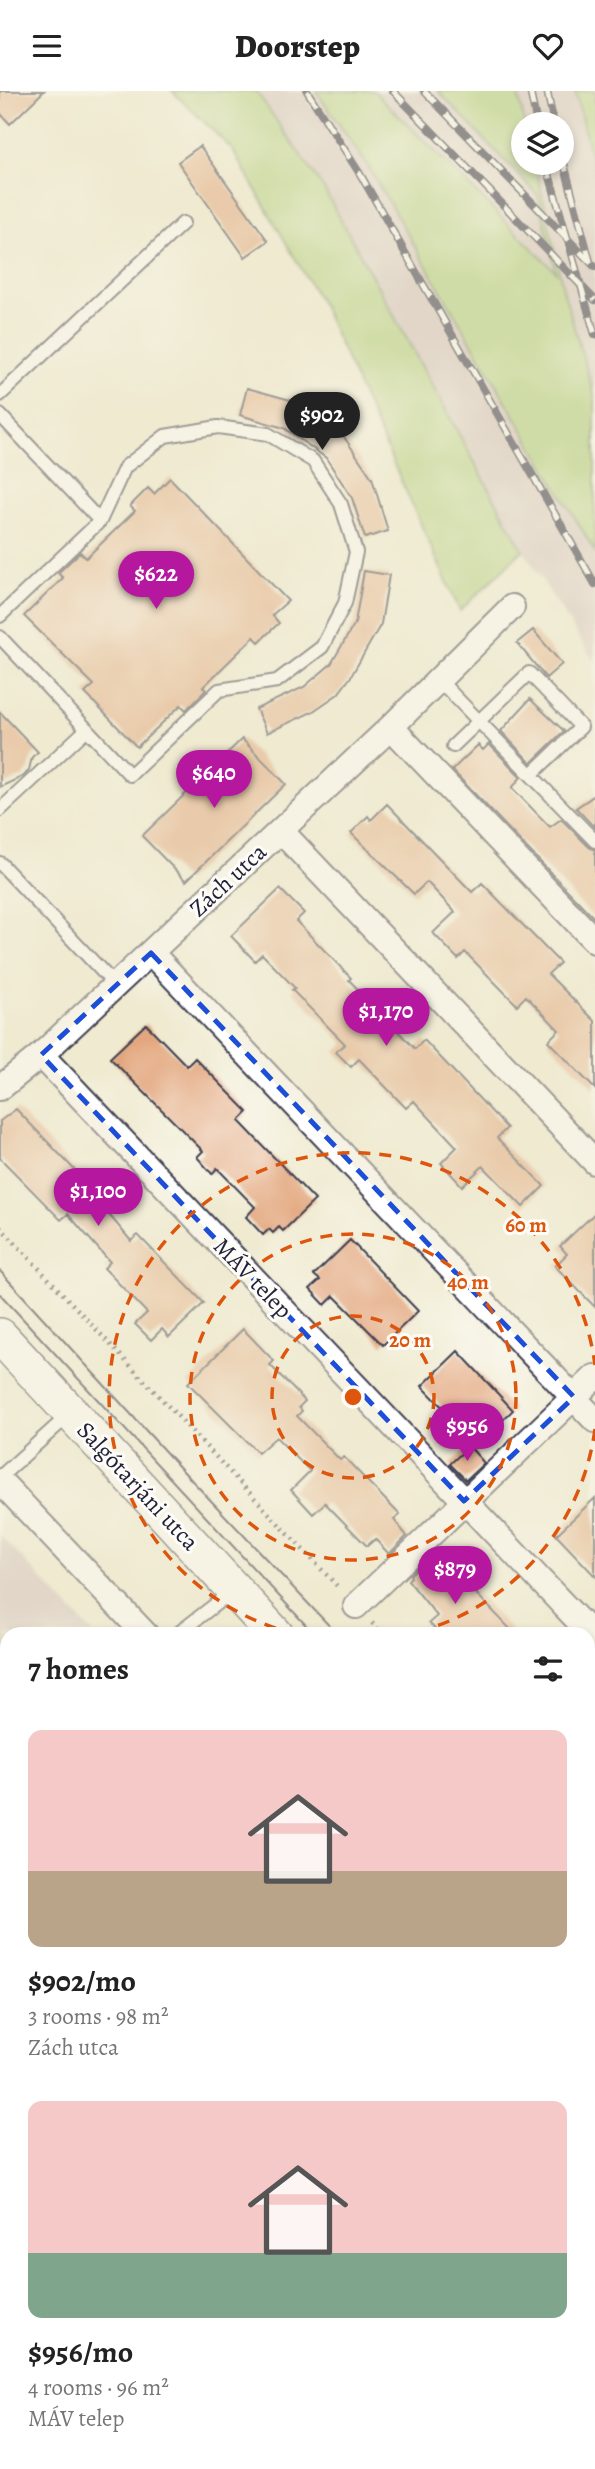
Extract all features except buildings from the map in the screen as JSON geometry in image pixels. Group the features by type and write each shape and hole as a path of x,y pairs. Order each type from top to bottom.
{"street":[{"name":"Zách utca","path":"0,1088 41,1055 281,831 512,607"},
{"path":"391,727 595,941"},
{"path":"281,831 595,1161"},
{"path":"151,953 595,1420"},
{"name":"MÁV telep","path":"41,1055 584,1627"},
{"name":"Salgótarjáni utca","path":"0,1336 269,1627"},
{"path":"356,1606 595,1377"},
{"path":"0,1479 139,1627"}],"lane":[{"path":"0,395 183,223"},
{"path":"0,415 100,521"},
{"path":"0,615 100,521 125,467 165,436 218,427 268,434 313,461 341,504 356,552 345,603 322,647 277,681 219,690 130,775 0,637"},
{"path":"453,746 529,673 581,727 531,775"},
{"path":"439,680 595,841"},
{"path":"0,810 87,729"},
{"path":"0,864 116,986"},
{"path":"0,1479 71,1413"},
{"path":"186,1627 234,1589"}],"path":[{"path":"0,1227 376,1627"}],"highlighted area":[{"path":"151,953 574,1397 464,1501 41,1055"}],"shaded area":[{"path":"257,91 316,91 367,165 595,552 595,663 523,550 324,189"},
{"path":"374,91 438,91 511,167 511,175 519,175 538,195 557,273"},
{"path":"517,91 575,91 595,174 595,398 564,293 538,175 574,175 574,112 522,112"},
{"path":"0,1535 87,1627 0,1627"}],"green space":[{"path":"172,91 256,91 324,189 523,550 460,611 322,305 232,149"},
{"path":"316,91 374,91 556,272 538,195 519,175 538,175 564,293 595,398 595,552 367,165"},
{"path":"438,91 517,91 522,112 511,112 511,167"},
{"path":"575,91 595,91 595,174"}],"tram line":[{"path":"0,1271 330,1627"},
{"path":"0,1294 308,1627"}],"railway":[{"path":"307,91 360,174 595,584"},
{"path":"393,91 595,300"},
{"path":"424,91 595,267"},
{"path":"530,91 534,112"},
{"path":"547,91 551,112"},
{"path":"549,175 595,335"},
{"path":"567,175 590,261"}]}
